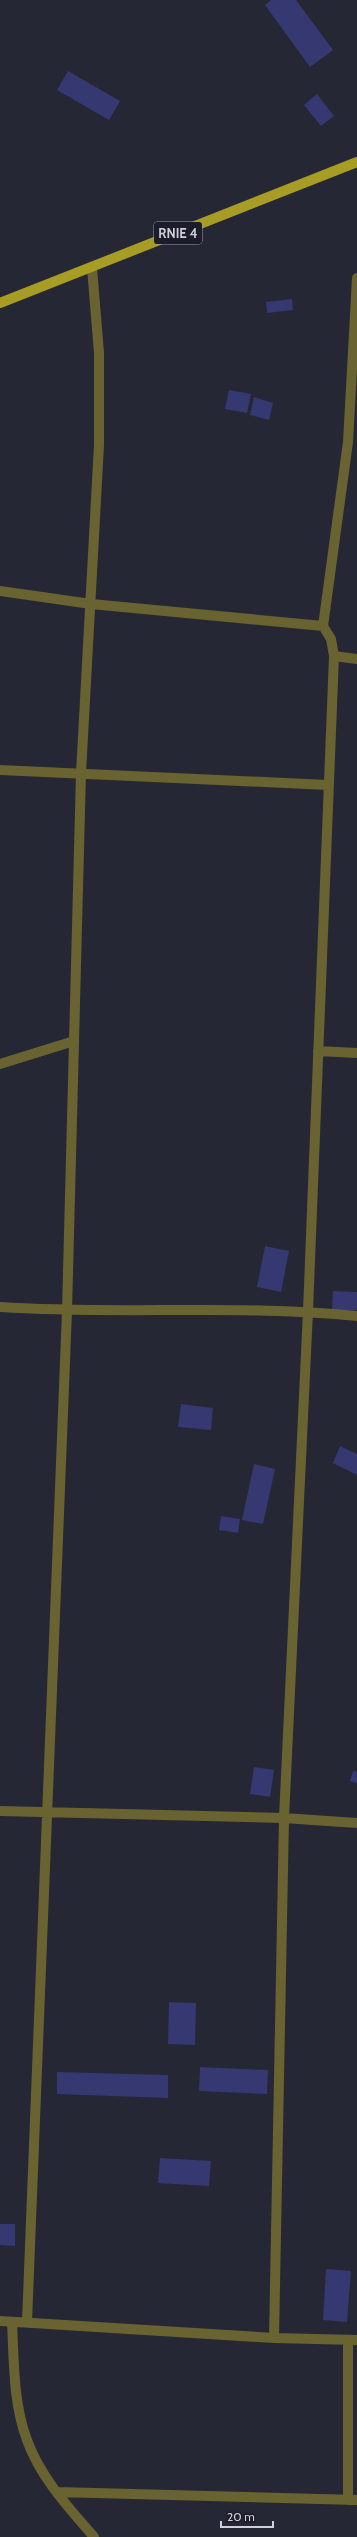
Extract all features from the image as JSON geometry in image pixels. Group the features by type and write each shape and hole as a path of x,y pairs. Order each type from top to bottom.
{"main road":[{"name":"RNIE 4","path":"0,303 92,268 357,162"}],"street":[{"path":"27,2322 67,1311 81,773 99,445 100,368 92,268"},
{"path":"274,2338 284,1818 308,1311 334,656 331,639 323,626 352,442 357,278"},
{"path":"0,591 91,604 323,626"},
{"path":"334,656 357,659"},
{"path":"0,770 328,785"},
{"path":"0,1064 74,1041"},
{"path":"318,1051 357,1053"},
{"path":"0,1307 67,1311 308,1311 357,1316"},
{"path":"0,1811 46,1814 284,1818 357,1823"},
{"path":"0,2321 274,2338 352,2340 352,2500 57,2492"},
{"path":"12,2322 16,2392 27,2440 57,2492 94,2537"}],"building":[{"path":"271,0 296,0 333,50 310,67 265,5"},
{"path":"68,71 120,101 109,120 57,90"},
{"path":"317,94 334,116 321,126 304,105"},
{"path":"292,299 293,310 267,313 266,302"},
{"path":"229,390 251,394 247,413 225,409"},
{"path":"254,397 273,403 269,420 250,415"},
{"path":"265,1246 289,1251 281,1292 257,1287"},
{"path":"333,1291 357,1292 357,1310 332,1310"},
{"path":"181,1404 213,1408 211,1430 178,1427"},
{"path":"340,1446 357,1454 357,1475 333,1463"},
{"path":"254,1464 275,1469 263,1524 242,1520"},
{"path":"221,1516 240,1519 238,1533 219,1530"},
{"path":"254,1767 274,1770 270,1797 250,1794"},
{"path":"353,1771 357,1772 357,1783 350,1781"},
{"path":"169,2002 196,2003 195,2045 168,2044"},
{"path":"200,2067 268,2070 267,2094 199,2091"},
{"path":"57,2072 168,2075 168,2098 57,2094"},
{"path":"160,2158 211,2161 209,2186 158,2183"},
{"path":"0,2224 15,2224 15,2246 0,2245"},
{"path":"326,2269 351,2271 347,2322 323,2320"}]}
